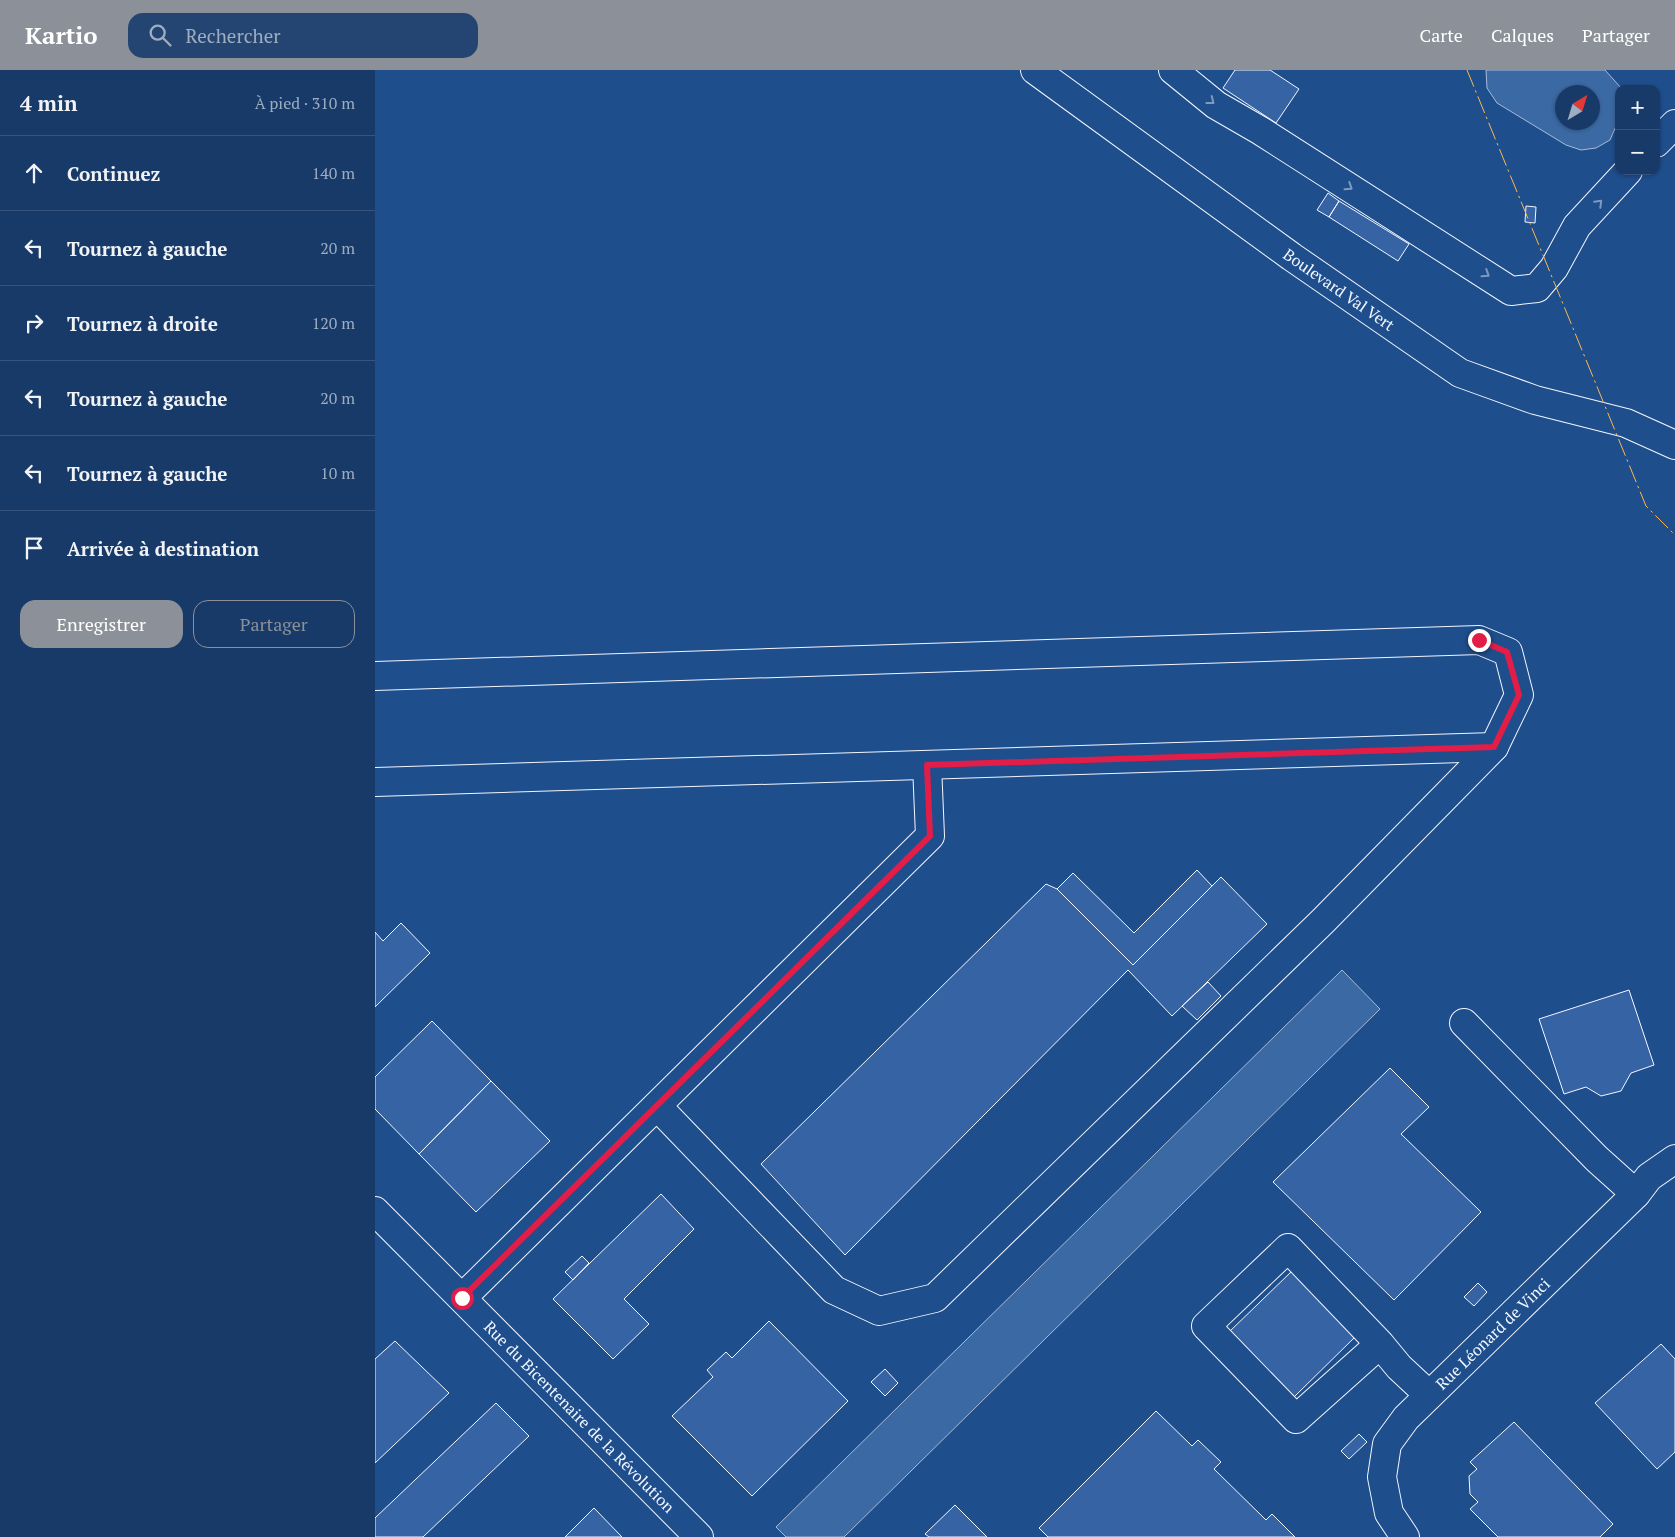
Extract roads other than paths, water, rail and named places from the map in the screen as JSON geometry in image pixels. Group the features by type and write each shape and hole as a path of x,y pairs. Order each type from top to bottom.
{"street":[{"name":"Boulevard Val Vert","path":"1035,70 1292,257 1460,373 1535,400 1627,423 1675,445"},
{"path":"1173,70 1215,105 1269,136 1511,291 1537,288 1554,268 1577,226 1624,175"},
{"path":"1660,139 1675,124"},
{"path":"375,676 1479,640 1507,652 1519,695 1494,747 1323,921 935,1298 879,1311 834,1290 657,1106"},
{"path":"375,782 1494,747"},
{"path":"462,1298 930,836 927,765"},
{"path":"1464,1023 1597,1159 1636,1194"},
{"name":"Rue Léonard de Vinci","path":"1405,1537 1389,1513 1382,1477 1387,1444 1406,1418 1429,1395 1636,1194 1649,1178 1675,1159"},
{"name":"Rue du Bicentenaire de la Révolution","path":"375,1211 699,1537"},
{"path":"1380,1344 1296,1419 1206,1326 1288,1248 1380,1344 1399,1367 1429,1395"}],"water":[{"path":"1486,70 1605,70 1618,85 1615,85 1615,128 1610,140 1596,148 1581,150 1566,145 1497,103 1487,88"},
{"path":"1342,970 1380,1009 844,1537 786,1537 776,1527"}]}
